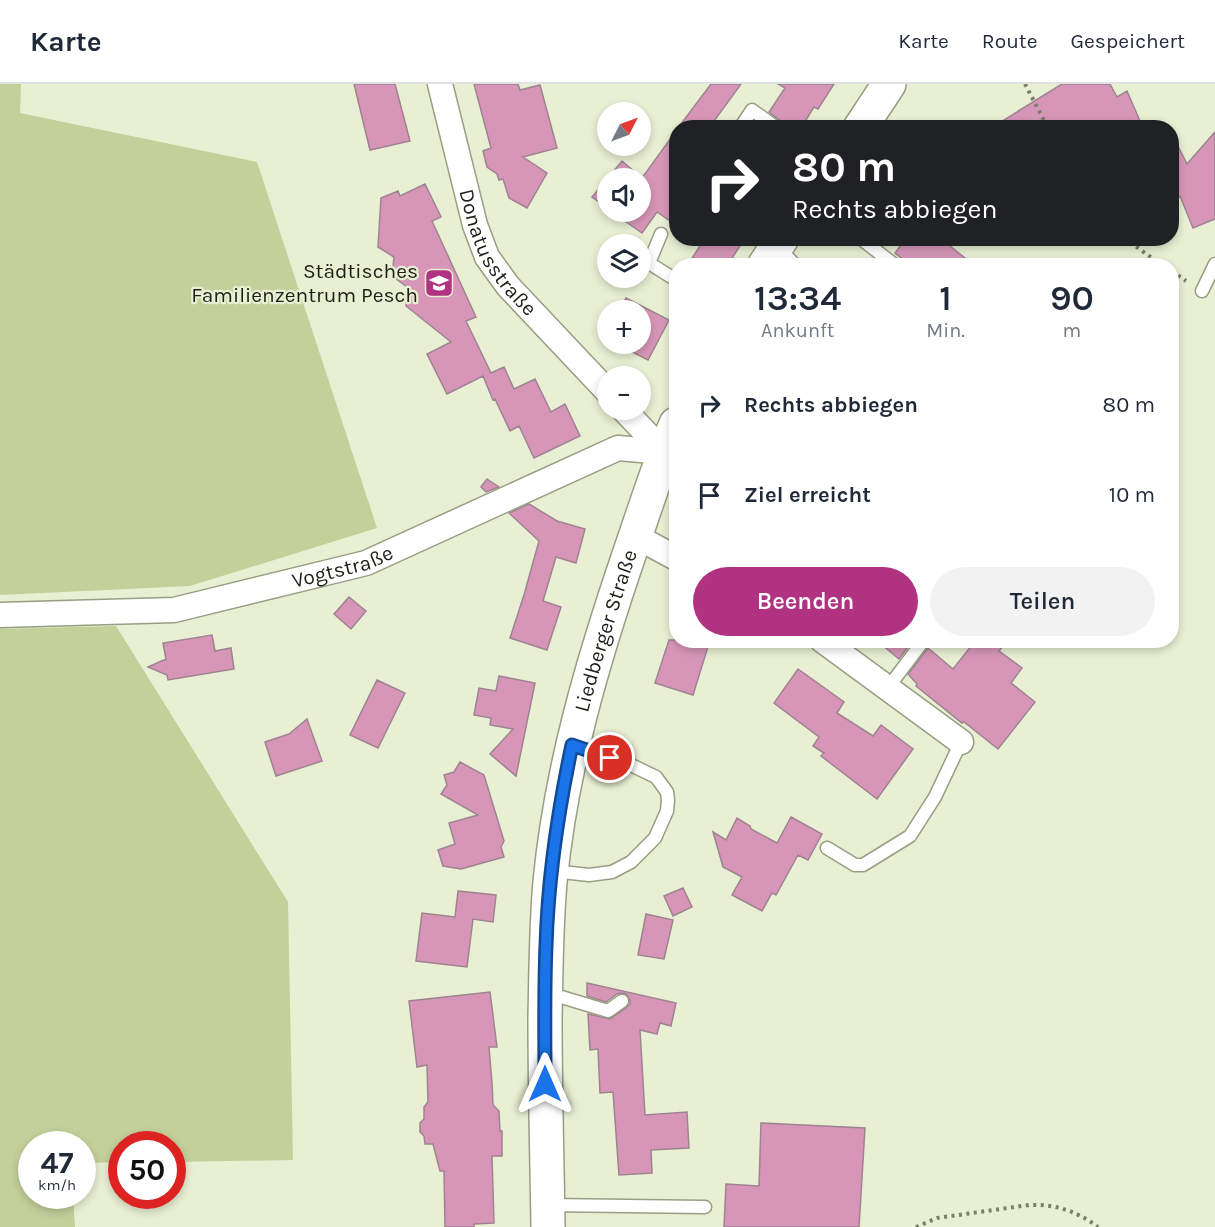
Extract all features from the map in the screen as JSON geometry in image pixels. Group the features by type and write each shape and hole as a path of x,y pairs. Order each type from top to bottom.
{"main road":[{"path":"865,120 889,84"},
{"name":"Liedberger Straße","path":"548,1216 545,1107 546,945 557,827 572,745 588,685 618,587 669,441"}],"street":[{"name":"Donatusstraße","path":"440,84 476,225 488,257 508,286 597,380"},
{"path":"640,420 669,437"},
{"name":"Vogtstraße","path":"0,615 174,610 366,563 618,448 669,438"},
{"name":"Liedberger Straße","path":"635,537 669,554"},
{"path":"833,648 961,742"}],"lane":[{"path":"745,120 752,110 766,120"},
{"path":"661,234 649,263 669,276"},
{"path":"870,246 886,258"},
{"path":"1202,291 1215,264"},
{"path":"887,689 918,648"},
{"path":"827,848 855,865 863,865 910,836 935,797 961,742"},
{"path":"552,871 589,874 612,872 631,862 655,838 667,811 667,792 656,777 629,764 572,745"},
{"path":"546,993 608,1011 622,1001"},
{"path":"548,1216 705,1207"}],"path":[{"path":"1025,84 1044,120"},
{"path":"1133,246 1151,258"},
{"path":"916,1227 937,1218 1043,1204 1073,1212 1098,1227"}],"green space":[{"path":"0,84 21,84 20,113 257,162 377,528 190,586 0,595"},
{"path":"116,626 288,902 293,1160 186,1162 186,1131 108,1131 108,1162 96,1163 96,1131 18,1131 18,1209 74,1209 75,1227 0,1227 0,629"}],"building":[{"path":"354,84 395,84 410,141 370,150"},
{"path":"474,84 518,84 520,90 540,85 557,148 523,157 547,173 527,208 509,198 503,179 499,180 497,174 487,167 483,151 491,148"},
{"path":"711,84 741,84 715,120 684,120"},
{"path":"778,84 834,84 818,109 814,107 806,120 779,120 769,112 785,88"},
{"path":"1062,84 1110,84 1117,97 1127,91 1140,120 1004,120"},
{"path":"1215,132 1215,219 1193,228 1179,196 1179,148 1187,164"},
{"path":"669,141 669,220 657,212 651,220 649,168"},
{"path":"622,161 630,168 616,168"},
{"path":"425,184 441,217 432,221 476,317 466,321 491,373 504,367 514,389 535,379 551,412 565,404 580,436 534,458 519,426 510,431 483,376 447,394 427,354 451,342 406,306 407,287 392,276 394,257 378,247 381,198 398,191 400,196"},
{"path":"597,191 597,200 592,197"},
{"path":"626,222 650,222 642,233"},
{"path":"700,246 740,246 732,258 692,258"},
{"path":"900,246 950,246 965,258 901,258 895,253"},
{"path":"651,311 669,320 648,360 636,354 651,354"},
{"path":"487,479 499,487 486,492 481,487"},
{"path":"529,504 557,521 585,529 576,563 556,557 543,601 561,607 547,650 510,638 539,541 509,513"},
{"path":"349,597 366,611 351,629 334,614"},
{"path":"212,635 215,651 231,648 234,669 168,680 167,675 148,667 166,659 163,643"},
{"path":"669,640 669,648 708,648 693,695 655,683"},
{"path":"886,648 907,648 899,659"},
{"path":"928,648 953,669 970,648 1001,648 999,651 1022,668 1011,683 1035,702 998,749 916,686 917,684 908,674"},
{"path":"798,669 844,702 837,713 873,736 881,725 913,749 877,799 821,756 824,753 813,746 819,737 774,703"},
{"path":"499,676 535,683 516,776 490,754 513,729 490,725 491,718 474,715 479,688 496,691"},
{"path":"377,680 405,693 378,748 350,735"},
{"path":"307,719 322,761 276,776 265,742 289,734"},
{"path":"460,762 484,775 504,841 501,847 504,857 461,869 443,866 438,850 455,844 449,823 478,815 441,794 447,785 444,775 454,772"},
{"path":"791,817 822,834 808,860 798,855 776,895 772,893 762,911 732,895 742,877 723,867 713,832 726,840 737,818 751,829 777,843"},
{"path":"683,888 692,907 673,916 664,896"},
{"path":"458,891 496,895 493,922 473,919 467,967 416,961 422,913 455,917"},
{"path":"646,914 673,920 664,959 638,955"},
{"path":"587,983 676,1003 671,1026 660,1023 657,1034 640,1030 645,1115 687,1112 689,1148 651,1150 652,1173 619,1175 613,1092 600,1093 598,1049 590,1050 588,1014 610,1019 627,1007 630,1000 626,994 622,993 606,1002 587,996"},
{"path":"490,992 497,1047 489,1047 493,1105 499,1111 500,1131 502,1131 502,1156 492,1156 494,1223 474,1224 474,1227 445,1227 444,1171 440,1171 433,1144 425,1144 424,1136 420,1132 420,1123 424,1119 424,1107 428,1102 427,1065 417,1067 409,1001"},
{"path":"761,1123 865,1128 859,1227 724,1227 726,1184 759,1186"}],"place":[{"name":"Städtisches Familienzentrum Pesch","path":"439,283"}],"route":[{"path":"545,1084 546,945 550,881 564,780 572,745 610,758"}]}
